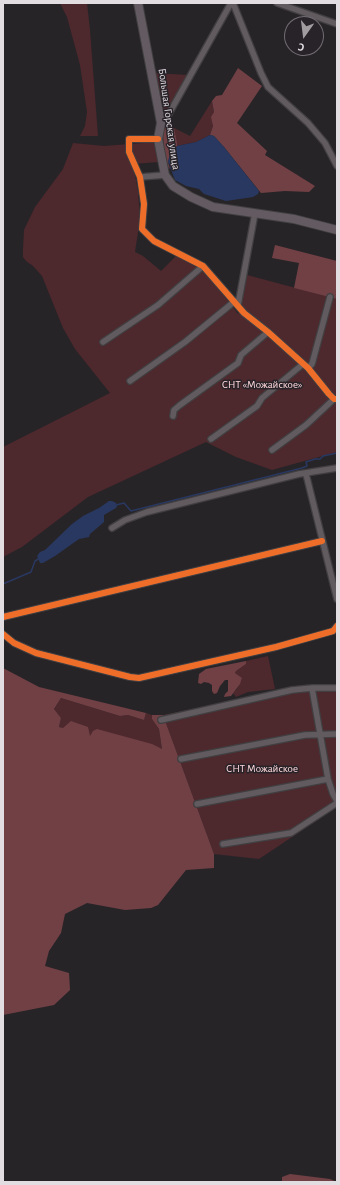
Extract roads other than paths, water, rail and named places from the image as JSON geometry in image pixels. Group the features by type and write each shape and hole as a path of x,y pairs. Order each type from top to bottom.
{"street":[{"name":"Большая Горская улица","path":"138,3 161,123 158,139 165,175 173,186 191,198 213,206 294,219 337,230"},
{"path":"161,123 166,119 232,3"},
{"path":"232,3 260,73 268,87 308,123 326,143 337,166"},
{"path":"277,3 337,24"},
{"path":"158,139 129,139 129,152 140,177 144,204 142,229 154,241 203,266 244,313 306,366 336,399 306,425 272,450"},
{"path":"140,177 165,175"},
{"path":"130,381 236,303 255,213"},
{"path":"103,342 158,305 203,266"},
{"path":"211,439 257,406 262,398 306,366 312,364 330,297"},
{"path":"173,416 174,410 180,404 238,362 241,355 268,332"},
{"path":"112,528 125,520 147,512 299,474 337,468"},
{"path":"306,474 337,599"},
{"path":"3,617 322,542"},
{"path":"3,634 14,643 36,653 139,678 276,647 333,631 337,626"},
{"path":"223,844 291,833 337,802 328,778 312,688"},
{"path":"161,720 292,690 337,688"},
{"path":"181,760 305,735 337,734"},
{"path":"197,804 328,778"}],"water":[{"path":"210,135 214,136 224,147 259,191 258,194 253,197 226,201 204,194 199,189 186,186 175,180 168,162 170,154 177,146 196,142"},
{"path":"109,501 116,503 116,508 104,515 104,522 90,534 89,537 79,539 55,556 43,563 40,563 37,556 40,552 45,550 72,524"}],"waterway":[{"path":"116,505 124,503 131,511 302,468 307,466 306,462 337,453"},
{"path":"3,584 31,572 35,561 40,558"}],"park label":[{"name":"СНТ «Можайское»","path":"262,385"},
{"name":"СНТ Можайское","path":"262,769"}]}
